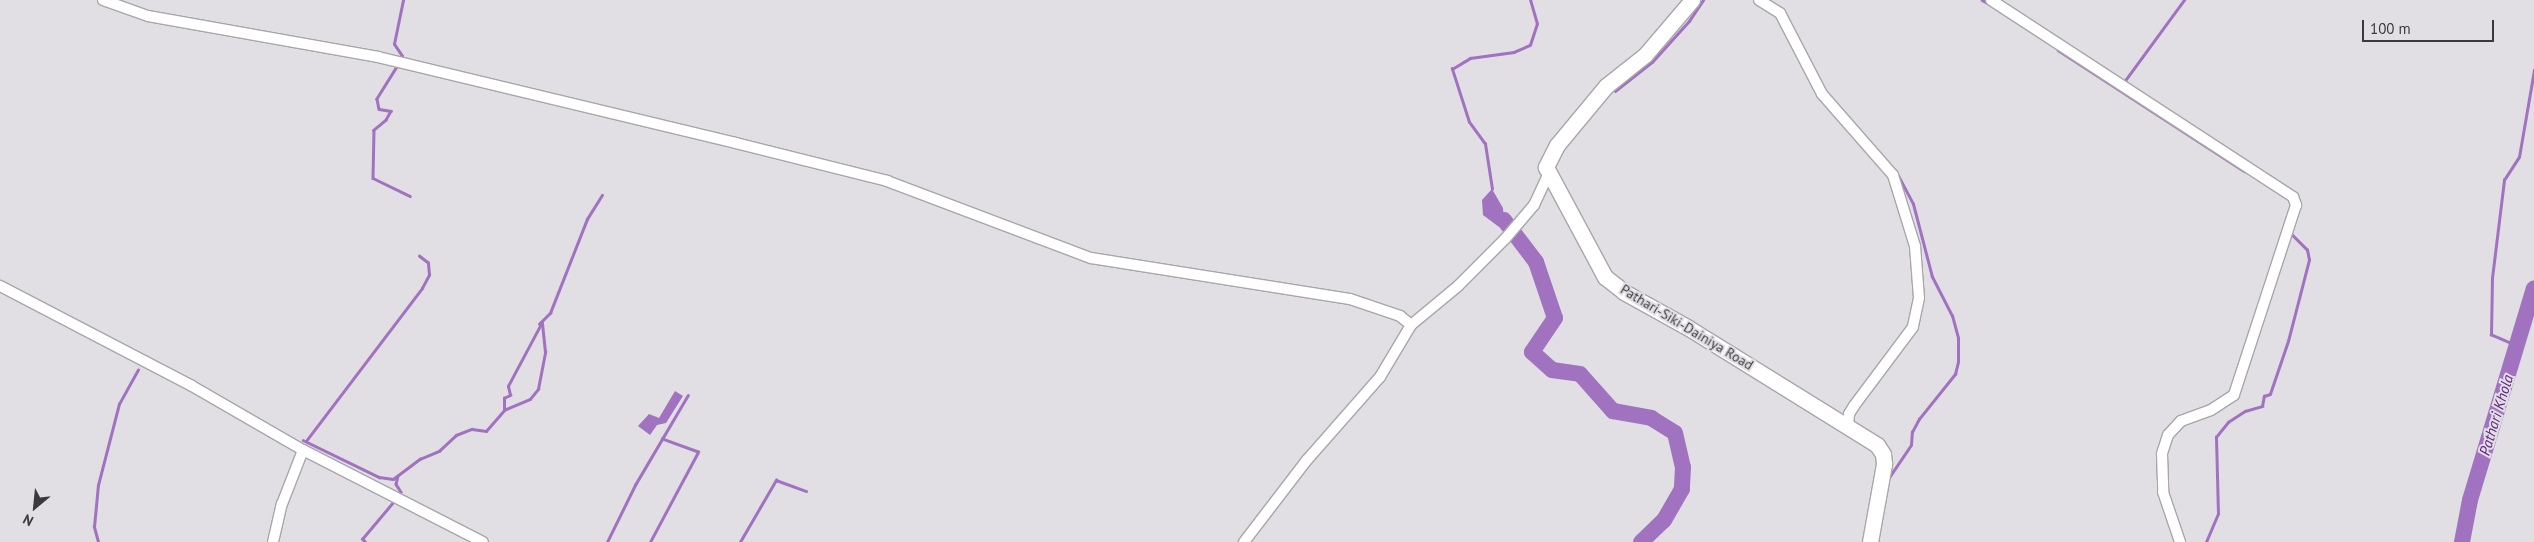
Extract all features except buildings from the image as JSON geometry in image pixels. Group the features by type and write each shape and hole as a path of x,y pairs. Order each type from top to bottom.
{"main road":[{"path":"1549,173 1546,167 1557,145 1606,86 1645,55 1692,0"},
{"name":"Pathari-Siki-Dainiya Road","path":"1549,173 1605,277 1624,292 1687,327 1877,445 1883,454 1870,542"}],"street":[{"path":"103,0 148,16 378,57 736,143 887,181 1091,258 1350,299 1400,316 1411,325"},
{"path":"1758,0 1780,14 1822,94 1893,176 1915,246 1919,298 1913,327 1854,406 1849,414 1848,426"},
{"path":"1991,0 2293,198 2296,205 2234,395 2211,410 2181,420 2168,435 2162,454 2163,492 2180,542"},
{"path":"1244,542 1307,460 1380,377 1411,325 1458,286 1505,239 1534,205 1549,173"},
{"path":"0,286 192,386 303,450 483,542"},
{"path":"272,542 282,504 303,450"}],"shaded area":[{"path":"1492,189 1503,208 1504,220 1499,227 1483,215 1482,200"},
{"path":"675,391 683,396 666,423 657,425 650,435 638,426 649,414 659,418"}],"waterway":[{"path":"400,60 402,56 394,44 403,0"},
{"path":"1492,189 1485,144 1469,122 1452,69 1470,58 1514,52 1530,45 1537,24 1530,0"},
{"path":"1615,91 1652,62 1689,21 1703,0"},
{"path":"1982,0 1991,5"},
{"path":"2124,82 2184,0"},
{"path":"2058,50 2244,171"},
{"path":"398,65 377,99 379,109 391,111 386,120 374,130 373,178 410,196"},
{"path":"2515,345 2491,335 2492,278 2504,180 2519,157 2534,70"},
{"path":"2221,144 2249,163"},
{"path":"1888,479 1911,445 1912,432 1919,419 1955,374 1958,362 1958,338 1952,316 1932,277 1913,204 1896,172"},
{"path":"539,324 550,313 587,219 602,195"},
{"path":"1504,220 1536,262 1555,318 1532,352 1552,370 1580,374 1613,411 1651,418 1675,433 1683,467 1682,489 1664,520 1641,542"},
{"path":"2206,542 2218,514 2216,437 2228,422 2245,411 2262,406 2264,396 2270,394 2288,341 2309,260 2307,250 2290,233"},
{"path":"306,441 422,288 429,275 428,263 419,256"},
{"name":"Pathari Khola","path":"2462,542 2470,500 2534,288"},
{"path":"303,440 379,477 393,479 420,459 439,451 456,435 472,429 486,431 504,410 530,399 538,389 545,352 542,323"},
{"path":"504,410 504,398 510,395 508,386 541,324"},
{"path":"98,542 94,527 98,485 119,404 138,370"},
{"path":"607,542 635,485 688,395"},
{"path":"650,542 698,452 662,439"},
{"path":"398,476 396,484 401,492 398,496"},
{"path":"740,542 776,480 806,491"},
{"path":"365,542 362,539 395,500"}]}
